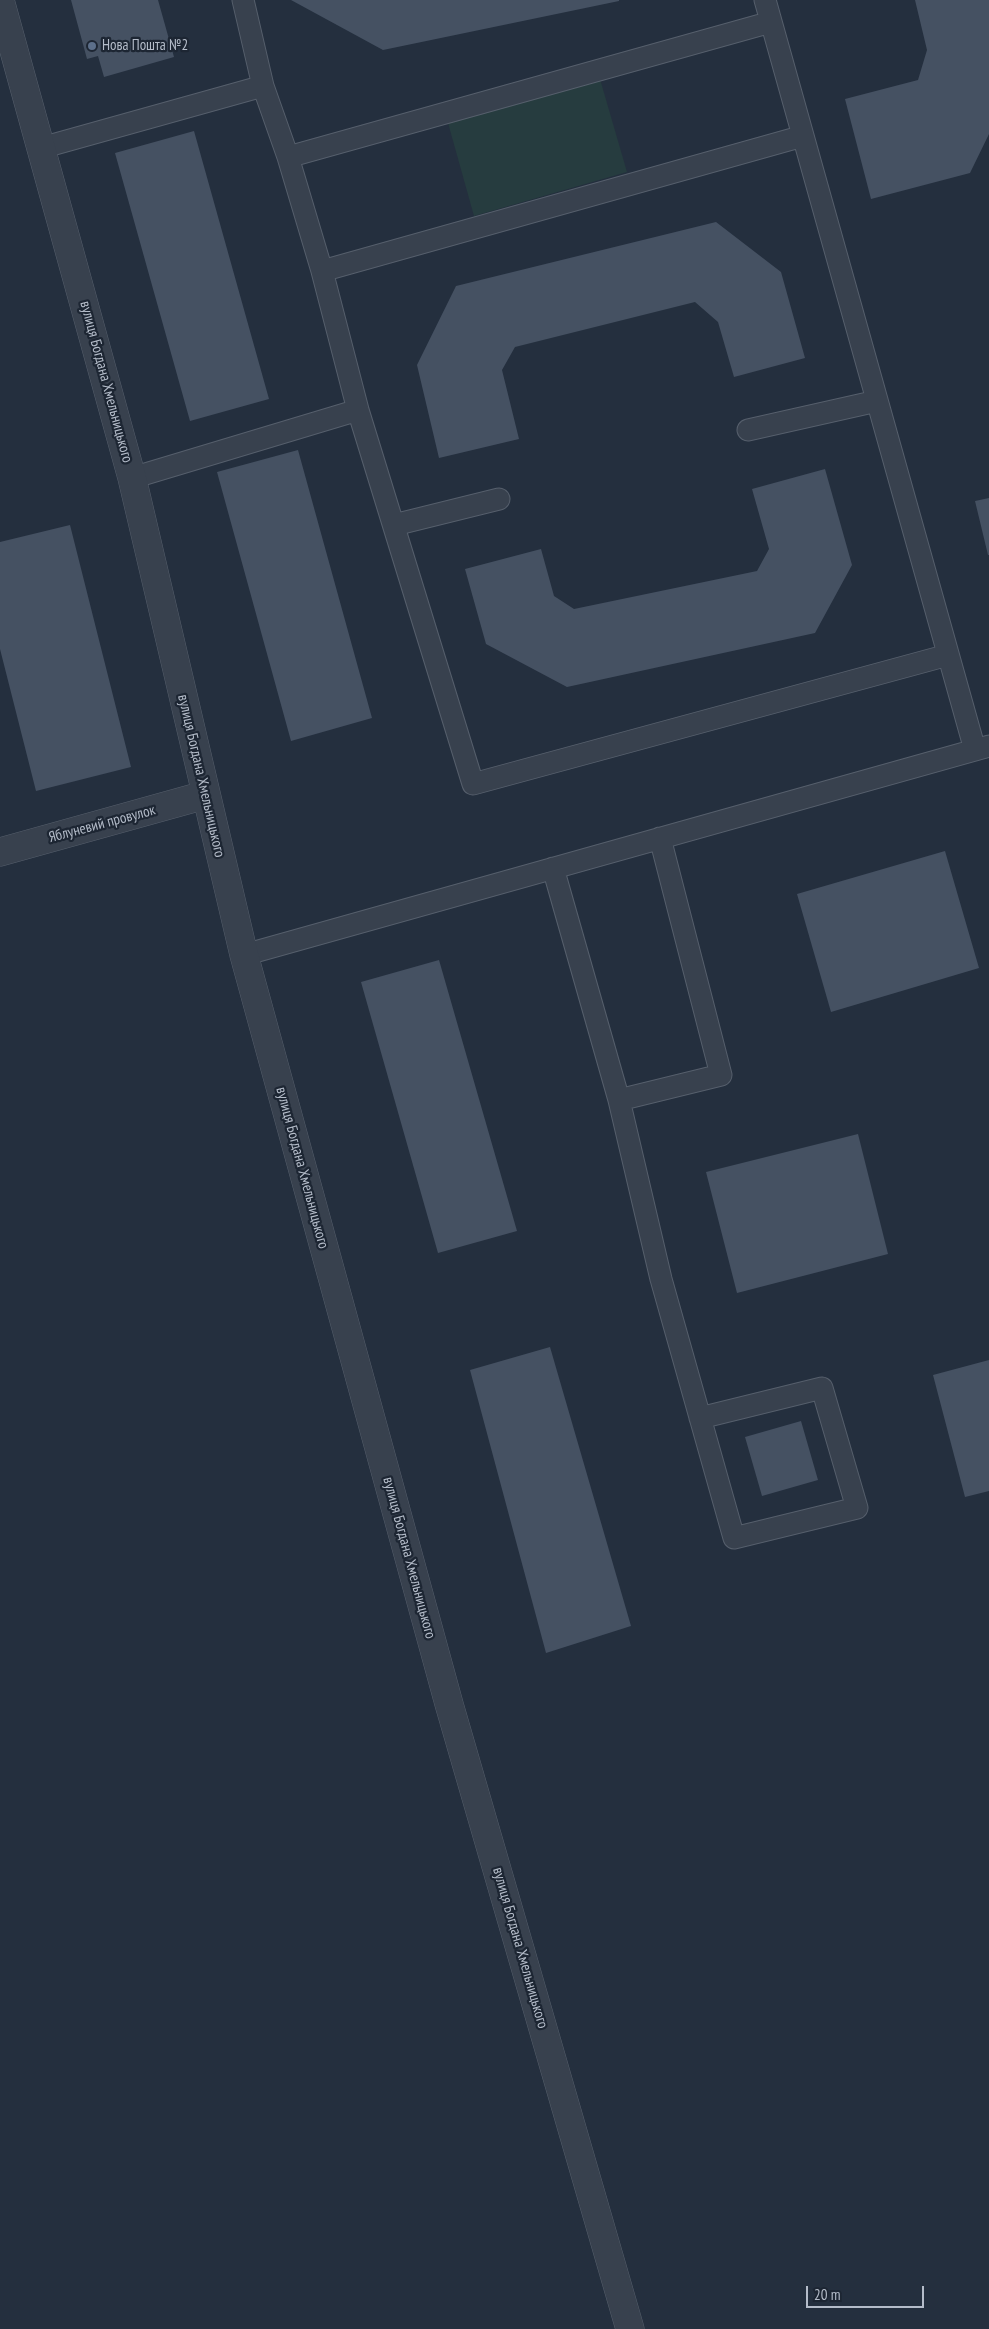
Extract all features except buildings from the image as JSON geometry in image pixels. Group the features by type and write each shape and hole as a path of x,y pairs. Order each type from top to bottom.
{"street":[{"name":"вулиця Богдана Хмельницького","path":"0,0 132,478 244,955 449,1704 630,2329"},
{"name":"Яблуневий провулок","path":"0,852 205,795"}],"lane":[{"path":"243,0 263,86 288,157 322,271 358,410 473,784 948,654"},
{"path":"244,955 982,748 948,654 765,0"},
{"path":"288,157 772,22"},
{"path":"41,148 263,86"},
{"path":"322,271 803,136"},
{"path":"748,430 877,401"},
{"path":"132,478 358,410"},
{"path":"394,525 498,499"},
{"path":"619,1100 721,1075 660,838"},
{"path":"553,868 619,1100 661,1280 700,1418 734,1538 857,1508 822,1388 700,1418"}],"green space":[{"path":"600,79 627,172 474,216 448,123"}],"place":[{"name":"Нова Пошта №2","path":"92,46"}]}
